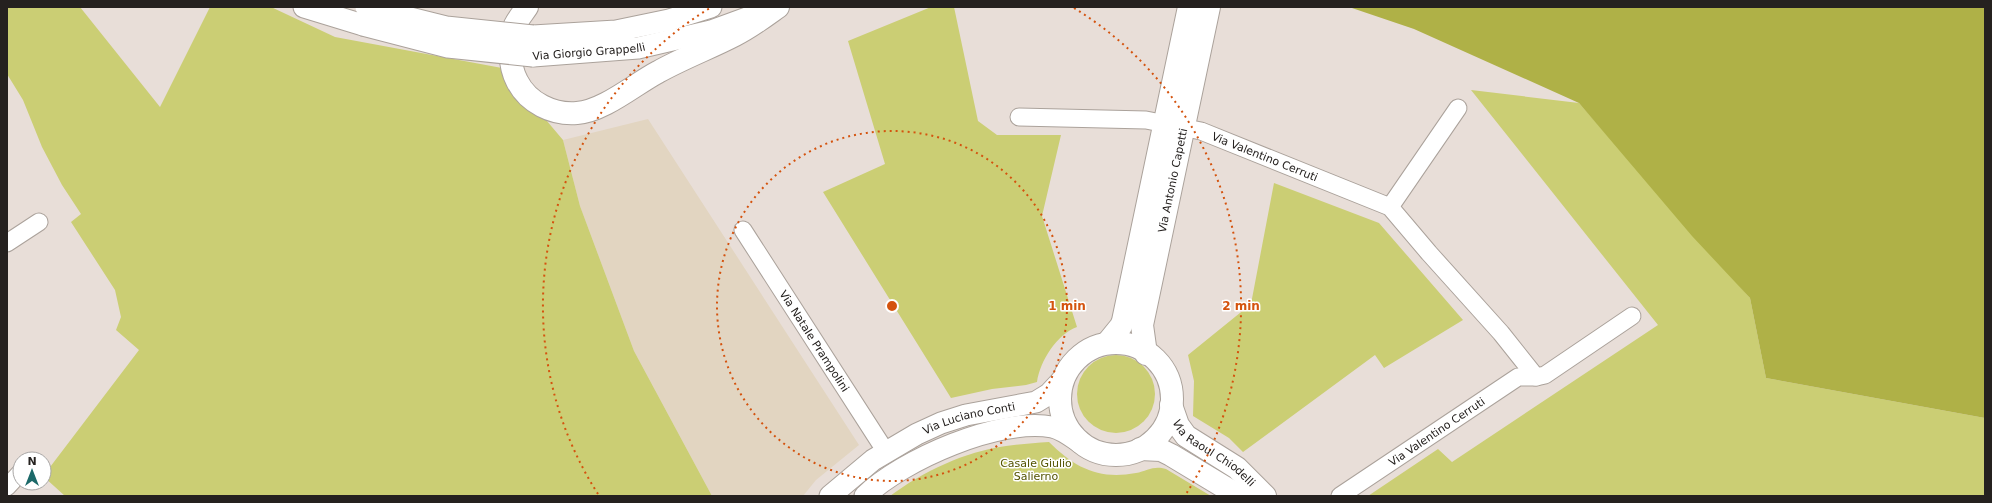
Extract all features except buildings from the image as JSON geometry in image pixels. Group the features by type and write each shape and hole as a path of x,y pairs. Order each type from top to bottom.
{"main road":[{"path":"527,7 515,26 510,61 514,76 521,90 533,102 552,111 578,113 607,104 657,72 753,25 778,7"},
{"name":"Via Antonio Capetti","path":"1146,354 1142,325 1173,125 1189,7"},
{"name":"Via Antonio Capetti","path":"1108,342 1121,326 1123,321 1173,125 1209,7"},
{"path":"1108,342 1122,342 1134,346 1146,354 1159,365 1168,380 1171,392 1171,405 1168,419 1162,431 1140,449 1129,455 1114,457 1101,454 1082,443 1071,430 1064,414 1062,397 1064,378 1072,362 1095,346 1108,342"},
{"name":"Via Raoul Chiodelli","path":"1171,405 1178,425 1186,436 1237,468 1265,496"},
{"name":"Via Raoul Chiodelli","path":"1140,449 1161,450 1239,496"}],"street":[{"name":"Via Giorgio Grappelli","path":"304,7 446,27 533,46 638,48 711,31 778,7"},
{"name":"Via Giorgio Grappelli","path":"533,46 668,20 711,7"},
{"path":"1390,207 1458,108"},
{"name":"Via Antonio Capetti","path":"1019,117 1146,120 1173,125"},
{"name":"Via Valentino Cerruti","path":"1173,125 1200,131 1390,207 1501,333 1536,377"},
{"path":"7,243 39,222"},
{"name":"Via Natale Prampolini","path":"743,230 880,456"},
{"name":"Via Valentino Cerruti","path":"1340,496 1518,377 1536,377 1545,375 1632,316"},
{"name":"Via Luciano Conti","path":"830,496 880,456 917,434 941,423 973,413 1036,402 1049,394 1064,378"},
{"name":"Via Luciano Conti","path":"865,496 876,486 919,459 987,432 1027,427 1050,427 1056,428 1082,443"},
{"path":"880,456 887,479"}],"shaded area":[{"path":"1349,7 1985,7 1985,418 1766,378 1750,298 1692,236 1579,103 1414,29"},
{"path":"648,119 859,445 816,480 803,496 712,496 634,351 580,206 563,140"}],"green space":[{"path":"7,7 80,7 160,107 210,7 271,7 335,37 502,68 563,140 580,206 634,351 712,496 65,496 52,484 52,464 139,350 116,330 121,317 115,290 71,222 81,214 62,185 42,147 23,100 7,74"},
{"path":"931,7 954,7 978,121 997,135 1061,135 1042,216 1077,327 1056,342 1046,357 1037,382 1026,385 992,389 951,398 823,192 885,164 848,41"},
{"path":"1471,90 1579,103 1750,298 1766,378 1985,418 1985,496 1368,496 1438,449 1452,462 1658,325"},
{"path":"1274,183 1379,223 1463,320 1384,368 1375,355 1243,452 1229,438 1193,416 1194,381 1188,355 1251,304"},
{"path":"1116,355 1131,358 1138,362 1148,372 1152,379 1155,394 1152,409 1148,416 1138,426 1131,430 1116,433 1101,430 1094,426 1084,416 1080,409 1077,394 1080,379 1084,372 1094,362 1101,358"},
{"name":"Casale Giulio Salierno","path":"1049,442 1068,459 1088,470 1110,475 1123,475 1154,468 1162,468 1211,496 890,496 917,478 960,458 1006,446"}]}
